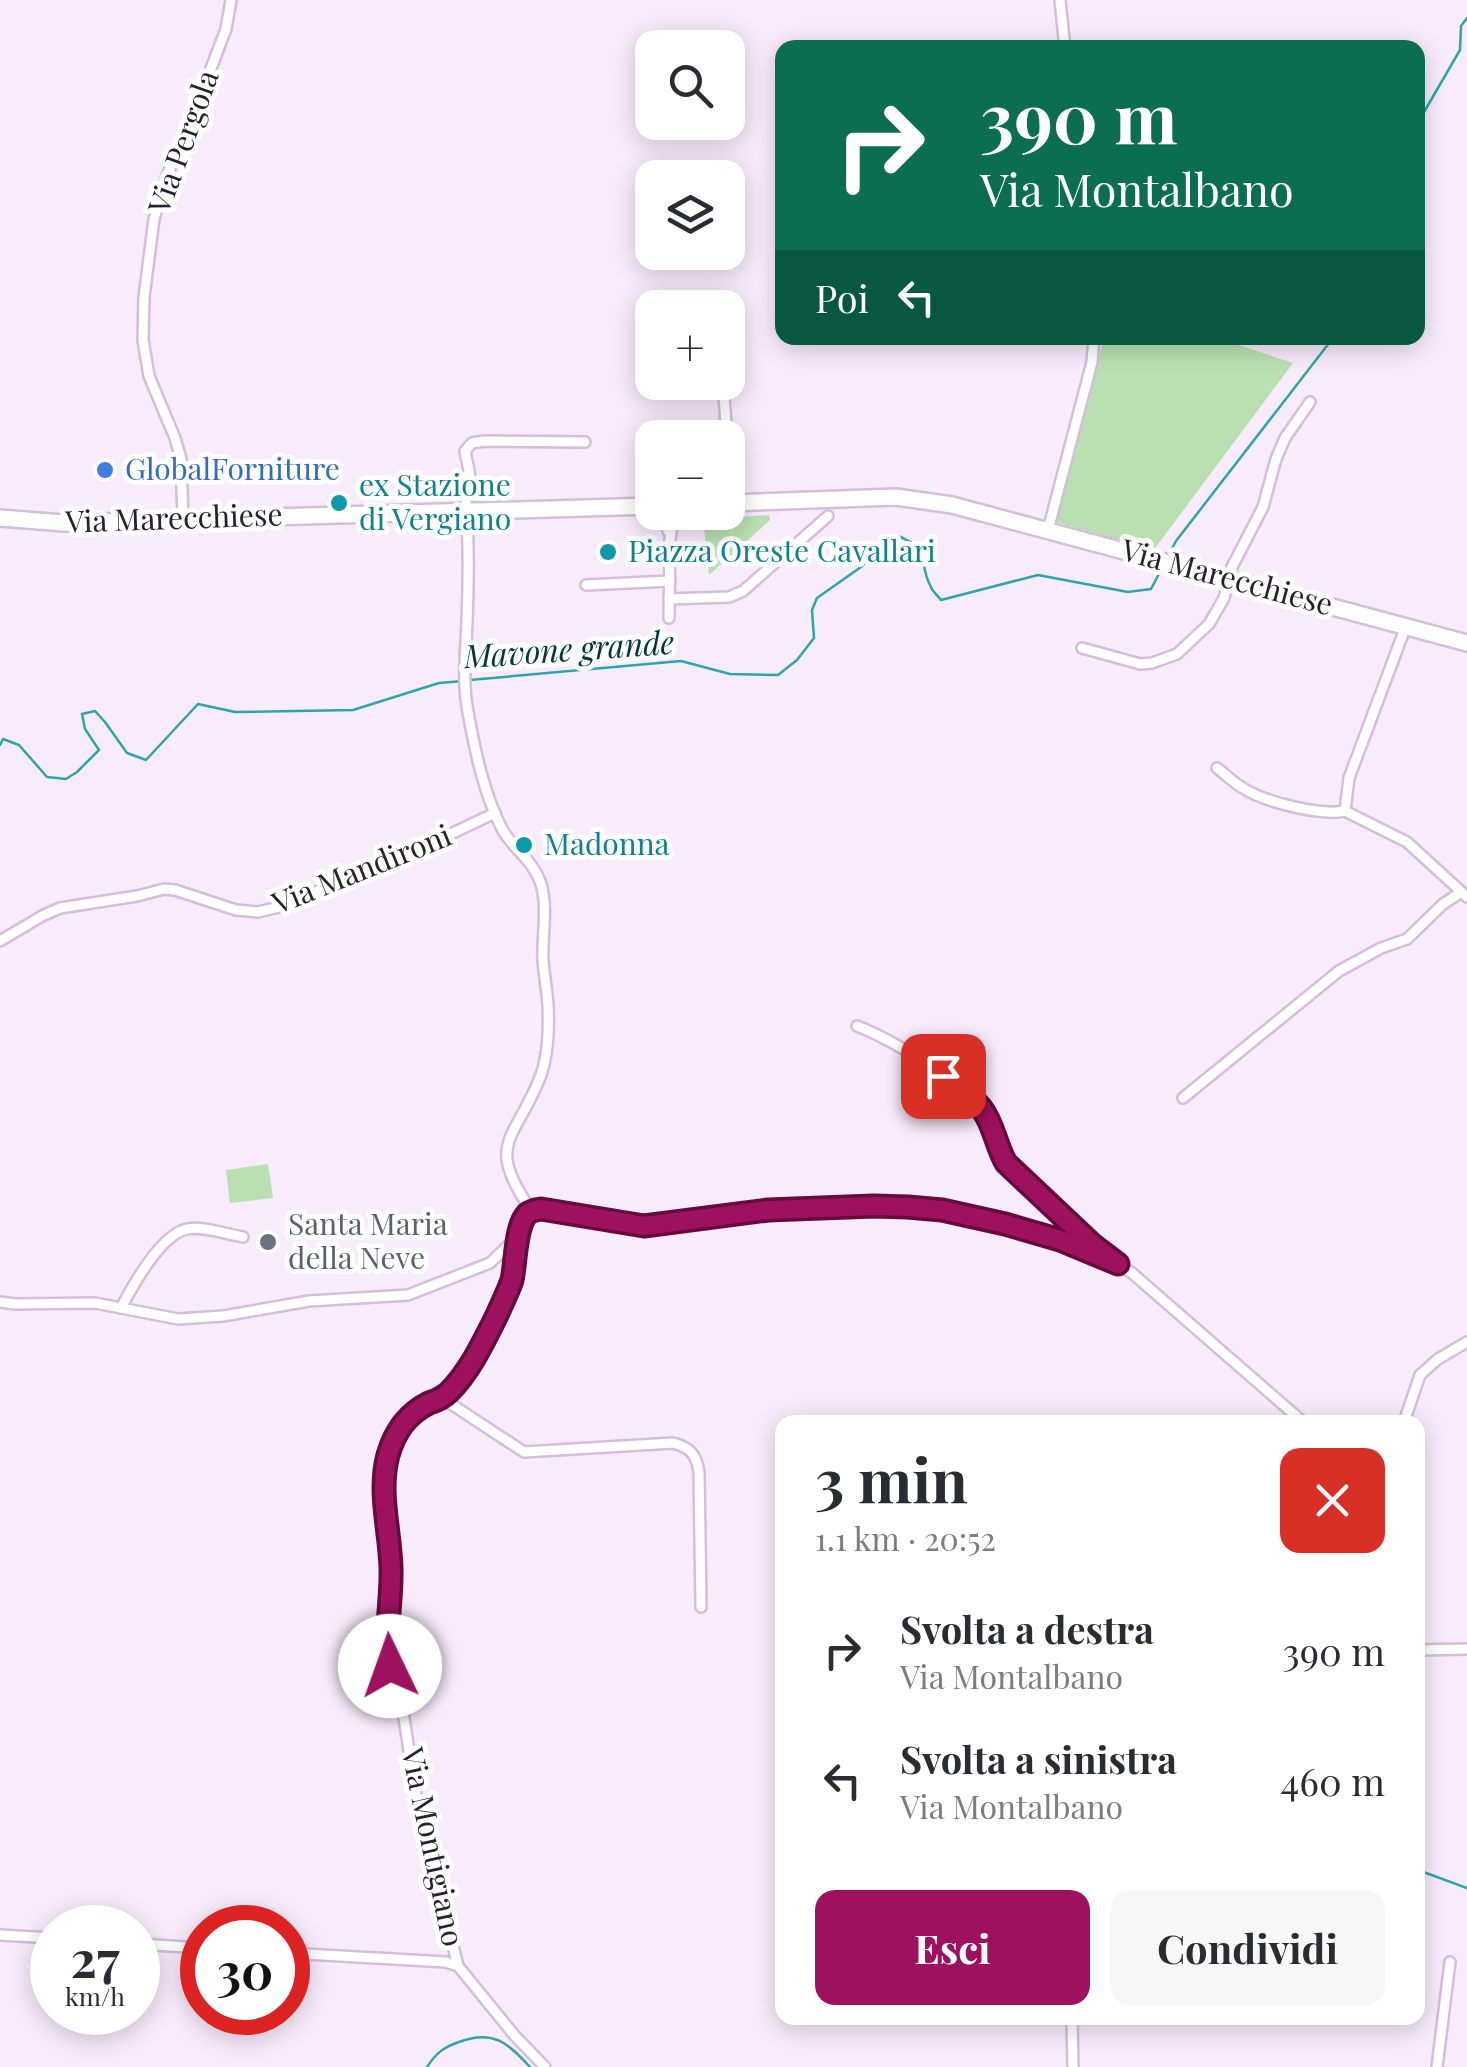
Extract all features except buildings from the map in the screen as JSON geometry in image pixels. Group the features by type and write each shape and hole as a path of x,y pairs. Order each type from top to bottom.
{"main road":[{"name":"Via Marecchiese","path":"745,502 896,497 952,504 1467,643"},
{"name":"Via Marecchiese","path":"0,518 64,523 635,506"}],"street":[{"name":"Via Pergola","path":"183,519 181,459 149,376 144,297 154,219 226,29 231,0"},
{"path":"1060,0 1064,40"},
{"path":"1048,530 1093,345"},
{"path":"1082,648 1140,664 1166,660 1178,654 1209,624 1218,610 1232,567 1263,507 1285,438 1310,402"},
{"path":"531,1210 507,1170 506,1151 512,1129 540,1078 547,1044 542,886 532,866 504,833 472,735 464,685 468,510 464,477 470,476 465,451 472,443 585,442"},
{"path":"669,599 729,597 743,591 828,516"},
{"path":"668,530 670,539"},
{"path":"669,618 671,530"},
{"path":"586,585 670,581"},
{"path":"1345,811 1349,778 1406,626"},
{"path":"1183,1098 1338,971 1407,939 1442,904 1464,895 1407,842 1345,811 1306,808 1261,796 1217,768"},
{"name":"Via Mandironi","path":"0,941 60,908 164,889 236,910 258,912 284,906 495,813"},
{"path":"857,1026 914,1056 981,1108 1006,1163 1093,1245 1296,1415"},
{"path":"0,1302 95,1303 178,1320 309,1300 408,1296 490,1263 512,1241 526,1215 541,1209 644,1226 768,1210 925,1208 1005,1224 1060,1240 1118,1264"},
{"path":"120,1308 136,1279 179,1232 190,1228 243,1238"},
{"name":"Via Montigiano","path":"458,1966 416,1802 404,1713 390,1666 386,1640 391,1589 383,1487 393,1439 402,1424 413,1412 442,1398 459,1380 499,1311 510,1285 519,1230"},
{"path":"1406,1415 1420,1375 1467,1342"},
{"path":"442,1398 524,1452 673,1443 688,1447 696,1456 699,1472 701,1607"},
{"path":"1425,1650 1467,1649"},
{"path":"0,1935 30,1937"},
{"path":"310,1954 446,1962 458,1966 545,2067"},
{"path":"1437,2067 1450,1962"},
{"path":"1072,2025 1073,2067"}],"green space":[{"path":"1102,345 1238,345 1293,363 1153,551 1056,522"},
{"path":"769,515 770,520 709,575 704,530 745,530 745,516"},
{"path":"268,1164 273,1198 230,1203 226,1170"}],"waterway":[{"name":"Mavone grande","path":"1425,110 1460,50 1461,26 1467,18"},
{"name":"Mavone grande","path":"1168,556 1328,345"},
{"name":"Mavone grande","path":"470,680 681,661 730,674 778,675 797,660 814,638 812,610 817,598 861,567 896,535 920,551 927,578 941,600 1038,575 1128,592 1151,589 1162,568"},
{"name":"Mavone grande","path":"0,745 3,739 19,745 47,777 66,779 99,750 85,729 82,714 95,711 127,753 146,760 198,704 235,712 353,710 439,683 463,681"},
{"path":"1425,1873 1467,1888"},
{"path":"427,2067 449,2046 481,2037 507,2045 530,2067"}],"place":[{"name":"GlobalForniture","path":"105,470"},
{"name":"ex Stazione di Vergiano","path":"339,503"},
{"name":"Piazza Oreste Cavallari","path":"608,552"},
{"name":"Madonna","path":"524,845"},
{"name":"Santa Maria della Neve","path":"268,1242"}],"route":[{"path":"390,1666 386,1640 391,1563 383,1487 393,1439 413,1412 446,1395 480,1346 510,1285 519,1230 531,1210 644,1226 768,1210 874,1206 942,1210 1060,1240 1118,1264 1006,1163 981,1108 943,1076"}]}
